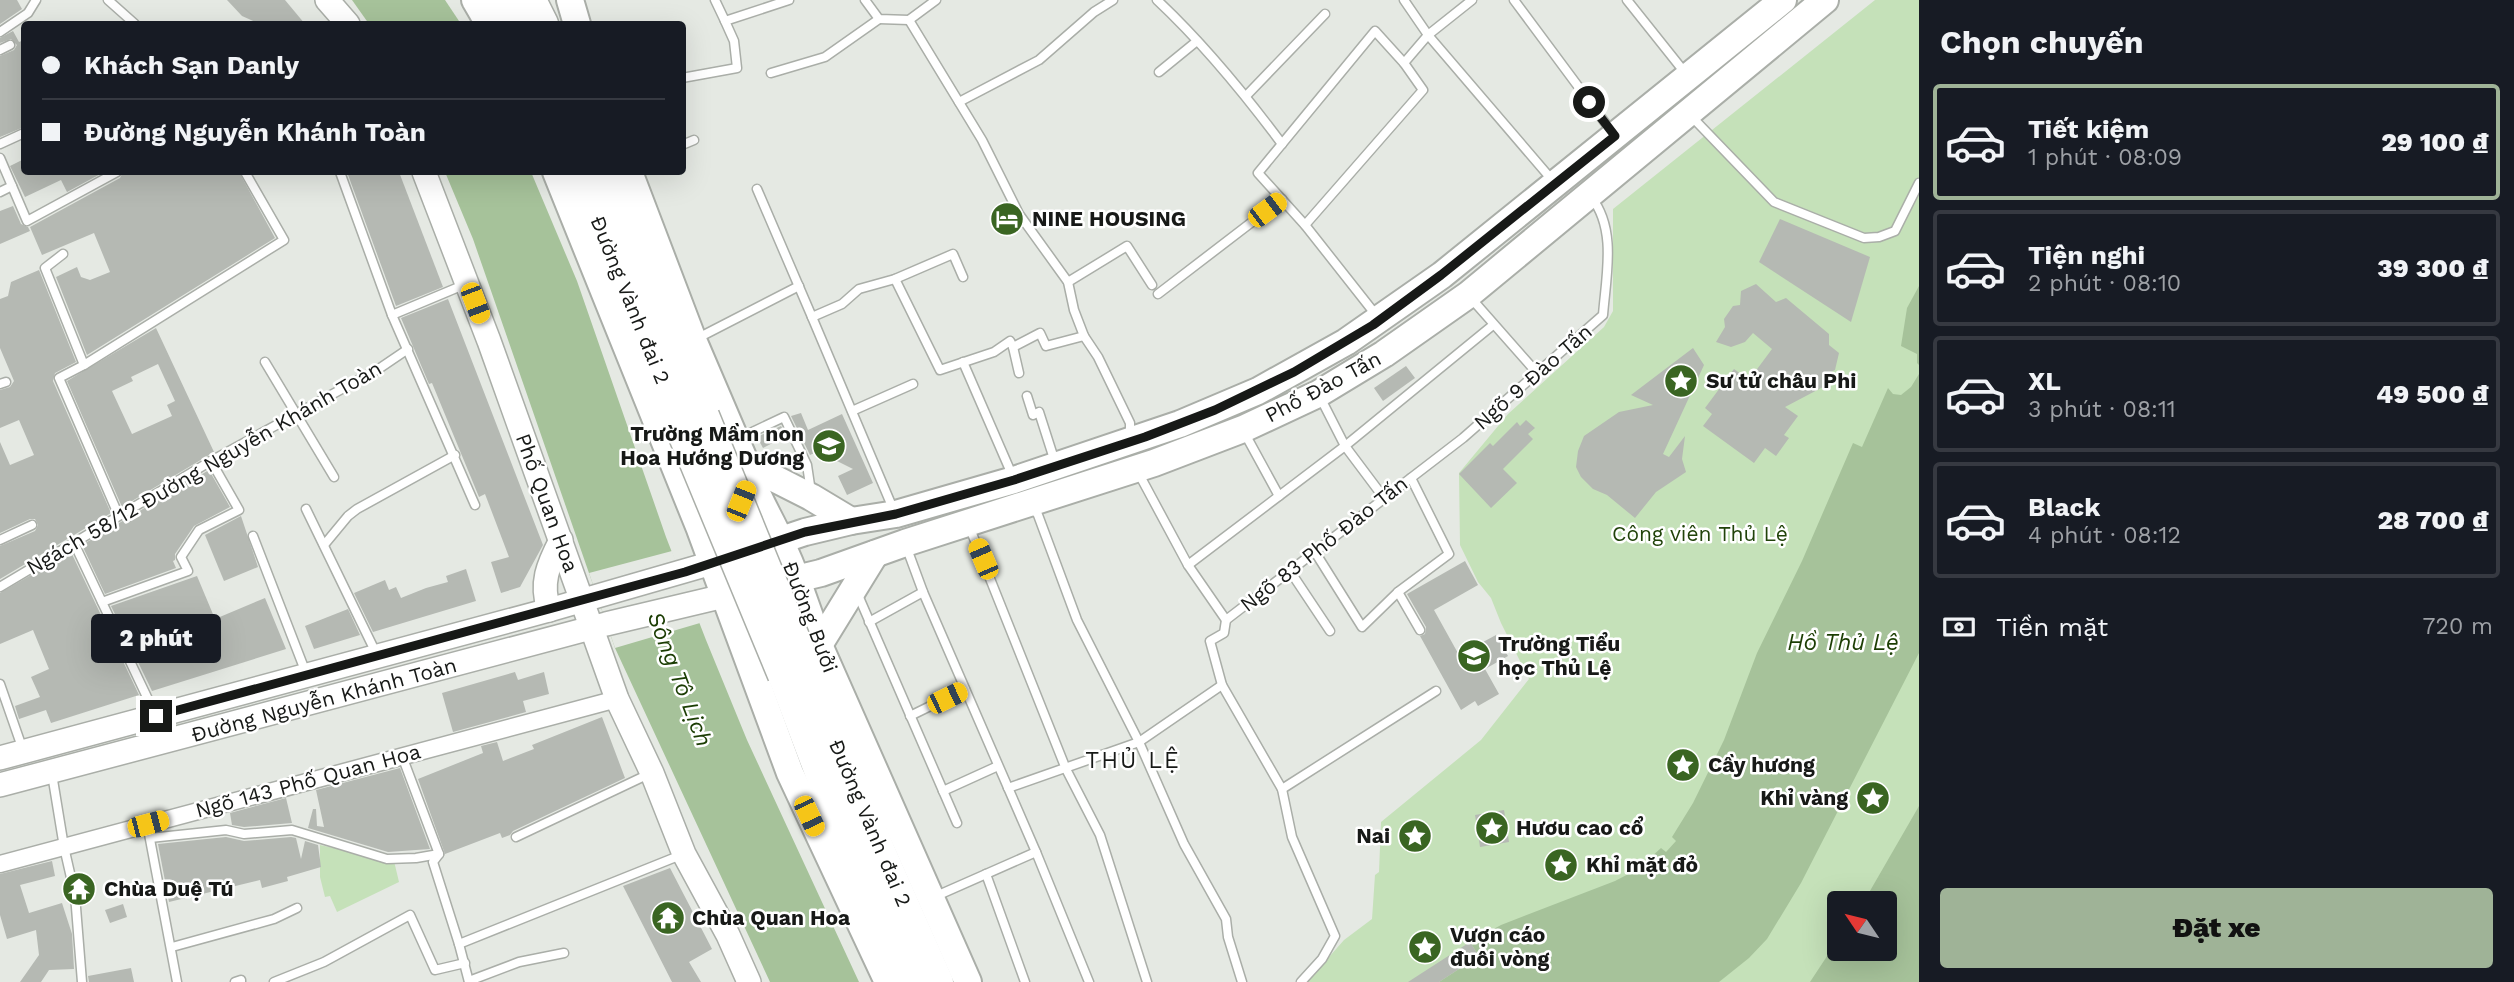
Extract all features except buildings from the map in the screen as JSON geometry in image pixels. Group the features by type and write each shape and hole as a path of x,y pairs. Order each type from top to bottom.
{"highway":[{"path":"502,0 513,21"},
{"path":"531,0 542,21"},
{"name":"Đường Vành đai 2","path":"579,175 692,423"},
{"name":"Đường Vành đai 2","path":"604,175 692,423"},
{"path":"692,423 802,661"},
{"name":"Đường Vành đai 2","path":"802,661 824,783 910,982"},
{"name":"Đường Vành đai 2","path":"802,661 937,982"}],"main road":[{"path":"327,0 345,21"},
{"path":"475,0 487,21"},
{"path":"570,0 576,21"},
{"name":"Phố Đào Tấn","path":"724,596 797,579 1136,468 1242,429 1318,394 1384,354 1468,295 1825,0"},
{"name":"Phố Đào Tấn","path":"712,563 805,532 896,514 1014,480 1215,410 1258,391 1346,342 1441,275 1550,178 1615,136 1774,3"},
{"name":"Phố Quan Hoa","path":"425,175 468,283 561,540 589,598 617,699 652,773 684,854 750,982"},
{"path":"557,175 690,506 790,773 888,982"},
{"name":"Đường Bưởi","path":"630,175 693,340 748,472 797,579 802,661 932,898 968,982"},
{"path":"1130,441 1136,468"},
{"path":"690,506 723,510 741,501 748,472 811,497 851,521"},
{"path":"549,610 544,595 544,583 551,559 561,540"},
{"path":"802,661 875,554"},
{"name":"Đường Nguyễn Khánh Toàn","path":"0,758 549,610 712,563"},
{"name":"Đường Nguyễn Khánh Toàn","path":"0,785 598,626 724,596"}],"street":[{"path":"1774,3 1790,29"},
{"name":"Ngõ 143 Phố Quan Hoa","path":"0,864 64,847 149,831 401,756 617,699"}],"lane":[{"path":"0,32 28,13 36,0"},
{"path":"108,0 131,21"},
{"path":"686,77 737,68 734,41 715,0"},
{"path":"725,21 789,0"},
{"path":"864,0 879,19"},
{"path":"771,73 825,57 879,19 909,20 936,0"},
{"path":"959,102 1039,60 1094,12 1113,0"},
{"path":"1157,0 1245,96 1282,144"},
{"path":"1404,0 1427,35 1550,178"},
{"path":"1404,63 1427,35 1472,0"},
{"path":"1514,0 1615,136"},
{"path":"1627,0 1687,76"},
{"path":"1245,96 1325,14"},
{"path":"909,20 982,140 1019,214 1068,282 1074,310 1084,336 1130,423 1130,441"},
{"path":"1305,225 1423,90 1404,63 1375,31 1258,173 1305,225 1379,320"},
{"path":"1159,72 1197,41"},
{"path":"0,50 10,45"},
{"path":"1687,113 1774,202 1864,238 1878,237 1895,231 1919,183"},
{"path":"0,144 21,134"},
{"path":"686,143 694,140"},
{"path":"0,158 27,221 111,175"},
{"path":"118,514 59,378 284,240 247,175"},
{"path":"341,175 391,315 475,505"},
{"path":"0,192 12,186"},
{"path":"757,189 896,514"},
{"name":"Ngõ 9 Đào Tấn","path":"1463,438 1603,315 1609,244 1599,206 1589,195"},
{"path":"1158,294 1282,199"},
{"path":"1068,282 1127,246 1152,285"},
{"path":"63,254 45,268 84,365"},
{"path":"812,317 842,304 859,289 895,279 953,254 963,277"},
{"path":"895,279 940,370 994,352 1010,341 1019,373"},
{"path":"391,315 468,283"},
{"path":"693,340 799,286"},
{"path":"1468,295 1537,373"},
{"path":"1188,565 1345,446 1493,325"},
{"path":"1013,347 1040,332 1046,346 1084,336"},
{"name":"Ngách 58/12 Đường Nguyễn Khánh Toàn","path":"0,586 118,514 380,369 408,349"},
{"path":"265,362 334,477"},
{"path":"962,362 1014,480"},
{"path":"852,411 913,384"},
{"path":"1318,394 1345,446 1384,498"},
{"path":"1027,396 1033,415 1039,412 1056,465"},
{"path":"734,437 746,435 784,417 807,465 811,497"},
{"path":"1242,429 1279,496"},
{"name":"Ngõ 83 Phố Đào Tấn","path":"1136,468 1188,565 1227,620 1463,438"},
{"path":"324,545 357,509 455,455"},
{"path":"103,602 188,571 181,557 199,530 239,510 211,461"},
{"path":"1314,552 1362,627 1398,592 1449,554 1411,478"},
{"path":"1031,503 1038,515 1077,620 1139,743 1184,844 1226,919 1228,937 1242,982"},
{"path":"306,509 377,656"},
{"path":"968,523 1066,769 1100,835 1147,982"},
{"name":"Ngách 58/12 Đường Nguyễn Khánh Toàn","path":"0,540 32,525"},
{"path":"253,536 307,675"},
{"path":"74,543 156,716"},
{"path":"905,543 923,592 1088,982"},
{"path":"1290,571 1330,631"},
{"path":"854,586 957,823"},
{"path":"869,622 923,592"},
{"path":"1398,592 1420,629"},
{"path":"1227,620 1224,634 1210,641 1223,685 1282,789 1292,837 1335,936 1322,959 1301,982"},
{"path":"0,684 23,752"},
{"path":"1008,788 1139,743 1223,685"},
{"path":"910,716 965,689"},
{"path":"1282,789 1436,691"},
{"path":"401,756 439,854"},
{"path":"943,791 998,766"},
{"path":"51,772 75,895 82,982"},
{"path":"516,836 652,773"},
{"path":"177,982 149,831 226,830 244,834 292,830 387,859 439,854"},
{"path":"932,898 1035,852"},
{"path":"439,854 433,862 469,981 519,962 564,953"},
{"path":"459,944 684,854"},
{"path":"986,874 1025,982"},
{"path":"172,947 274,919 297,908"},
{"path":"274,982 324,962 410,915 435,970 465,963"},
{"path":"235,982 241,982"}],"green space":[{"name":"Công viên Thủ Lệ","path":"1875,0 1919,0 1919,982 1307,982 1344,940 1372,919 1375,875 1379,872 1381,822 1481,740 1529,679 1491,598 1478,582 1460,545 1459,473 1508,414 1604,327 1613,311 1613,209"},
{"path":"320,845 394,861 399,882 337,912 330,896 325,897 320,877"}],"water":[{"path":"352,0 445,0 459,21 367,21"},
{"name":"Sông Tô Lịch","path":"446,175 532,175 577,281 666,537 706,640 747,740 859,982 770,982 615,648 473,239"},
{"path":"1919,286 1919,365 1917,354 1901,346 1907,308"},
{"name":"Hồ Thủ Lệ","path":"1919,374 1919,653 1801,883 1767,939 1749,958 1719,982 1439,982 1479,956 1470,942 1501,925 1615,881 1638,869 1661,848 1666,852 1676,841 1672,837 1693,803 1724,740 1757,653 1802,561 1853,443 1862,447 1888,388 1893,394 1901,395 1911,387"},
{"path":"1919,806 1919,982 1810,982 1827,956 1827,961 1897,961 1897,891 1870,891"}],"pier":[{"path":"672,551 700,623 615,648 589,573"}],"place":[{"name":"NINE HOUSING","path":"1007,219"},
{"name":"Sư tử châu Phi","path":"1681,381"},
{"name":"Trường Mầm non Hoa Hướng Dương","path":"829,446"},
{"name":"Trường Tiểu học Thủ Lệ","path":"1474,656"},
{"name":"Cầy hương","path":"1683,765"},
{"name":"Khỉ vàng","path":"1873,798"},
{"name":"Hươu cao cổ","path":"1492,828"},
{"name":"Nai","path":"1415,836"},
{"name":"Khỉ mặt đỏ","path":"1561,865"},
{"name":"Chùa Duệ Tú","path":"79,889"},
{"name":"Chùa Quan Hoa","path":"668,918"},
{"name":"Vượn cáo đuôi vòng","path":"1425,947"}],"district":[{"name":"THỦ LỆ","path":"1133,760"}],"route":[{"path":"156,716 685,572 805,532 896,514 1014,480 1145,437 1215,410 1294,372 1373,325 1441,275 1615,136 1589,102"}]}
